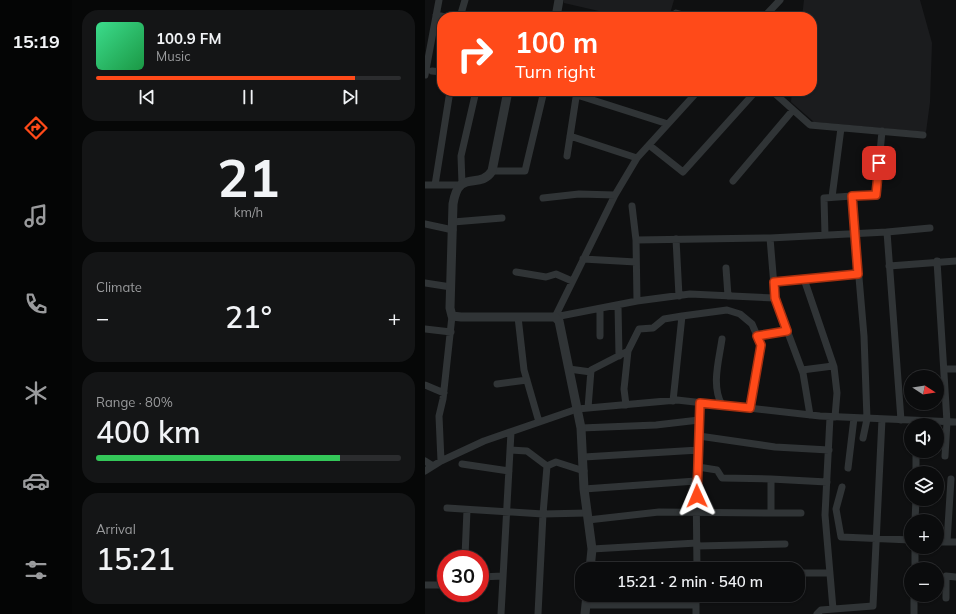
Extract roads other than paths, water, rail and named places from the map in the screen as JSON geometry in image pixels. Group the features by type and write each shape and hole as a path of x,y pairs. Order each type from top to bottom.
{"street":[{"path":"437,12 439,0"},
{"path":"461,12 465,0"},
{"path":"557,12 559,0"},
{"path":"769,12 780,0"},
{"path":"425,75 437,15"},
{"path":"425,33 433,32"},
{"path":"432,71 437,72"},
{"path":"435,186 449,96"},
{"path":"441,461 439,416 444,393 453,316 450,308 453,204 455,192 460,184 461,156 474,96"},
{"path":"425,186 460,184 481,179 489,175 492,171 506,96"},
{"path":"492,171 525,171 543,96"},
{"path":"567,156 577,96"},
{"path":"586,96 668,124"},
{"path":"555,317 615,195 637,158 692,96"},
{"path":"649,145 683,172 751,96"},
{"path":"777,96 810,125 923,135"},
{"path":"733,181 793,110"},
{"path":"833,197 841,128"},
{"path":"825,235 824,198 876,195 882,132"},
{"path":"570,136 637,158"},
{"path":"543,198 561,194 584,193 615,195"},
{"path":"852,196 864,336 867,418 863,438"},
{"path":"632,206 636,240 637,301"},
{"path":"425,224 453,226 502,218"},
{"path":"636,240 770,238 855,234 930,228"},
{"path":"887,232 901,420"},
{"path":"770,238 775,298 802,370 810,415"},
{"path":"676,240 679,296"},
{"path":"583,259 637,262"},
{"path":"889,266 937,261 956,261"},
{"path":"937,261 947,422 945,456"},
{"path":"726,268 728,296"},
{"path":"516,272 546,277 556,274 572,280"},
{"path":"774,282 858,274"},
{"path":"804,279 833,366 837,393 832,417 825,515 833,610"},
{"path":"425,283 451,287"},
{"path":"453,316 518,318 555,317 637,301 690,294 775,298"},
{"path":"618,305 619,356"},
{"path":"600,308 600,336"},
{"path":"626,405 624,389 628,351 639,329 653,328 664,319 727,310 740,314 752,324 761,345 750,408"},
{"path":"673,401 682,316"},
{"path":"555,317 561,327 581,428 584,490 592,549 591,562"},
{"path":"518,318 524,370 539,422"},
{"path":"425,329 451,332"},
{"path":"757,336 787,331"},
{"path":"722,339 716,384 717,397 722,405"},
{"path":"587,408 591,370 628,351"},
{"path":"802,370 833,366"},
{"path":"569,369 591,372"},
{"path":"944,369 956,369"},
{"path":"497,384 527,380"},
{"path":"425,385 444,393"},
{"path":"425,471 441,461 484,441 539,422 587,408 673,401 832,417 904,421"},
{"path":"697,562 696,481 699,450 700,403"},
{"path":"848,468 854,418"},
{"path":"817,614 821,610 873,606 882,419"},
{"path":"581,428 656,425 699,420"},
{"path":"944,422 956,422"},
{"path":"501,614 511,432"},
{"path":"699,436 775,448 829,450"},
{"path":"510,450 527,451 547,466"},
{"path":"583,457 699,450"},
{"path":"425,461 433,466"},
{"path":"547,466 556,462 584,471"},
{"path":"462,464 509,471"},
{"path":"538,614 547,466"},
{"path":"698,467 717,470 722,478 827,482"},
{"path":"771,479 771,513"},
{"path":"951,480 947,542 956,542"},
{"path":"584,490 696,481"},
{"path":"842,487 837,509 841,537 904,540"},
{"path":"447,508 506,513 588,517 659,512 801,513"},
{"path":"465,550 467,510"},
{"path":"592,549 697,544 785,544"},
{"path":"805,573 830,572"},
{"path":"489,577 503,576"},
{"path":"946,598 946,576 956,577"},
{"path":"425,585 437,585"},
{"path":"914,602 914,614"},
{"path":"585,610 696,605 696,614"}]}
